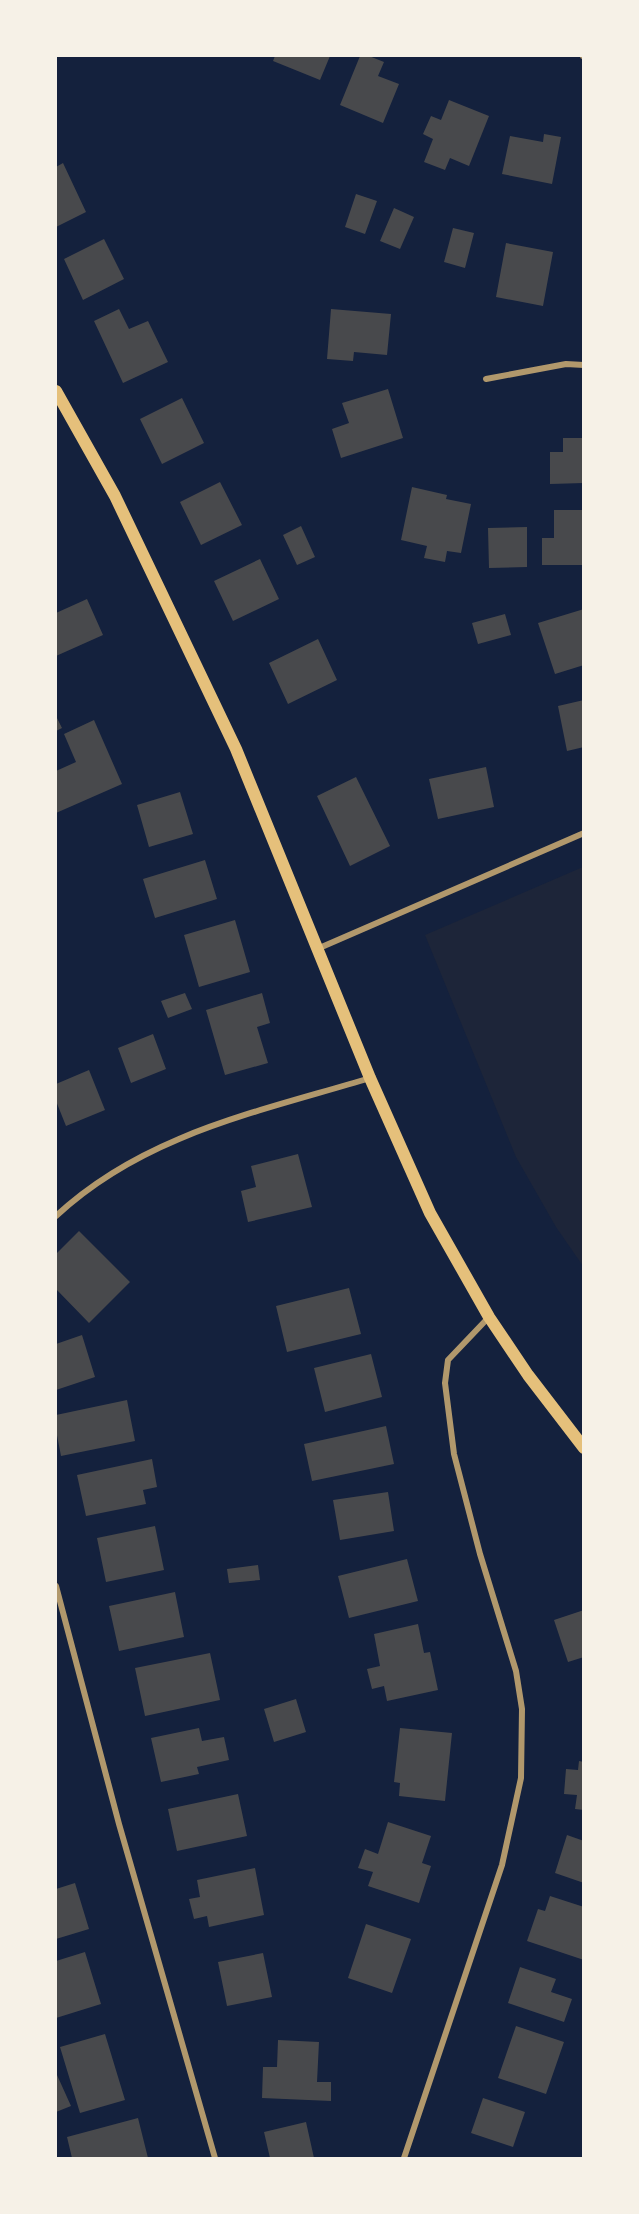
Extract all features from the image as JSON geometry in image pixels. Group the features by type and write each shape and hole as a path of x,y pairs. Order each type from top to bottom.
{"main road":[{"path":"56,390 115,496 236,749 316,949 430,1213 489,1317 528,1375 584,1448"}],"street":[{"path":"486,379 566,364 584,365"},
{"path":"316,949 584,833"},
{"path":"56,1216 104,1177 172,1140 370,1078"},
{"path":"404,2158 502,1865 521,1778 522,1709 516,1671 480,1554 454,1454 446,1406 445,1383 448,1360 455,1350 489,1317"},
{"path":"56,1586 119,1824 215,2158"}],"shaded area":[{"path":"583,867 583,1266 556,1227 516,1157 425,935"}],"building":[{"path":"275,56 330,56 320,80 273,61"},
{"path":"360,56 369,56 384,62 378,76 399,84 383,123 340,105"},
{"path":"449,100 489,116 469,166 450,158 445,170 424,162 433,139 423,134 431,116 441,120"},
{"path":"544,134 561,137 552,184 502,174 510,136 543,142"},
{"path":"63,163 86,212 56,227 56,167"},
{"path":"356,194 377,201 365,234 345,227"},
{"path":"394,208 414,217 400,249 380,241"},
{"path":"453,228 474,233 465,268 444,262"},
{"path":"104,239 124,279 83,300 64,259"},
{"path":"506,243 553,252 543,306 496,297"},
{"path":"119,309 129,329 148,321 168,362 123,383 94,321"},
{"path":"331,309 391,314 387,355 354,352 353,361 327,359"},
{"path":"388,389 403,438 341,458 332,429 349,423 342,403"},
{"path":"182,398 204,443 162,464 140,419"},
{"path":"563,438 584,438 584,483 550,484 550,452 563,452"},
{"path":"220,482 242,525 201,545 180,502"},
{"path":"412,487 447,495 446,499 471,504 461,553 447,551 445,562 424,558 427,546 401,540"},
{"path":"554,510 584,510 584,565 542,565 542,538 554,538"},
{"path":"301,526 315,557 297,565 283,535"},
{"path":"527,527 527,567 489,568 488,528"},
{"path":"260,559 279,599 233,621 214,581"},
{"path":"87,599 103,635 56,656 56,613"},
{"path":"584,609 584,665 555,674 538,623"},
{"path":"505,614 511,635 478,644 472,623"},
{"path":"318,639 337,680 288,704 269,663"},
{"path":"584,700 584,747 567,751 558,706"},
{"path":"56,716 62,728 56,731"},
{"path":"94,720 122,784 56,813 56,771 76,762 64,734"},
{"path":"486,767 494,807 438,819 429,779"},
{"path":"356,777 390,846 350,866 317,796"},
{"path":"180,792 193,834 149,847 137,805"},
{"path":"205,860 217,899 155,918 143,879"},
{"path":"235,920 250,972 199,987 184,935"},
{"path":"185,993 192,1009 168,1018 161,1001"},
{"path":"262,993 270,1023 257,1027 268,1063 225,1075 206,1010"},
{"path":"153,1034 166,1069 131,1083 118,1048"},
{"path":"89,1070 105,1110 66,1126 56,1101 56,1084"},
{"path":"298,1154 312,1207 248,1222 241,1191 256,1187 251,1166"},
{"path":"79,1231 130,1282 89,1323 56,1289 56,1254"},
{"path":"349,1288 361,1334 287,1352 276,1306"},
{"path":"82,1335 95,1377 56,1390 56,1344"},
{"path":"371,1354 382,1397 325,1412 314,1368"},
{"path":"127,1400 135,1441 61,1456 56,1430 56,1415"},
{"path":"386,1426 394,1464 312,1481 304,1444"},
{"path":"152,1459 157,1487 143,1490 146,1504 86,1516 77,1475"},
{"path":"388,1492 394,1531 340,1540 333,1500"},
{"path":"155,1526 164,1570 106,1582 97,1538"},
{"path":"407,1559 418,1601 349,1618 338,1576"},
{"path":"258,1565 260,1580 229,1583 227,1569"},
{"path":"175,1592 184,1637 119,1651 109,1606"},
{"path":"584,1610 584,1657 568,1662 554,1620"},
{"path":"418,1624 424,1653 430,1652 438,1690 387,1701 384,1686 372,1689 367,1669 380,1666 374,1634"},
{"path":"210,1653 220,1700 145,1716 135,1668"},
{"path":"296,1699 306,1732 274,1742 264,1709"},
{"path":"199,1728 202,1741 224,1737 229,1760 197,1767 199,1774 161,1782 151,1738"},
{"path":"400,1728 452,1733 445,1801 399,1796 400,1783 394,1782"},
{"path":"579,1761 584,1762 584,1810 575,1809 577,1795 564,1794 566,1769 578,1770"},
{"path":"238,1794 247,1836 177,1851 168,1809"},
{"path":"388,1822 431,1836 422,1863 431,1866 419,1903 368,1886 373,1872 358,1868 365,1849 378,1854"},
{"path":"567,1835 584,1841 584,1883 555,1873"},
{"path":"255,1868 264,1915 209,1927 207,1916 194,1919 189,1899 200,1897 197,1880"},
{"path":"75,1883 89,1929 56,1939 56,1889"},
{"path":"550,1896 584,1907 584,1960 527,1941 538,1909 545,1911"},
{"path":"366,1924 411,1939 392,1993 348,1978"},
{"path":"85,1952 101,2004 56,2018 56,1961"},
{"path":"263,1953 272,1997 227,2006 218,1962"},
{"path":"520,1967 556,1979 551,1992 572,1999 564,2022 508,2003"},
{"path":"516,2026 564,2042 546,2094 498,2078"},
{"path":"105,2034 125,2100 80,2113 60,2047"},
{"path":"278,2040 319,2042 317,2082 331,2082 331,2101 262,2098 263,2067 277,2067"},
{"path":"56,2076 71,2106 56,2112"},
{"path":"483,2098 525,2112 513,2147 471,2133"},
{"path":"138,2118 148,2158 72,2158 67,2137"},
{"path":"306,2122 314,2158 270,2158 264,2132"}]}
